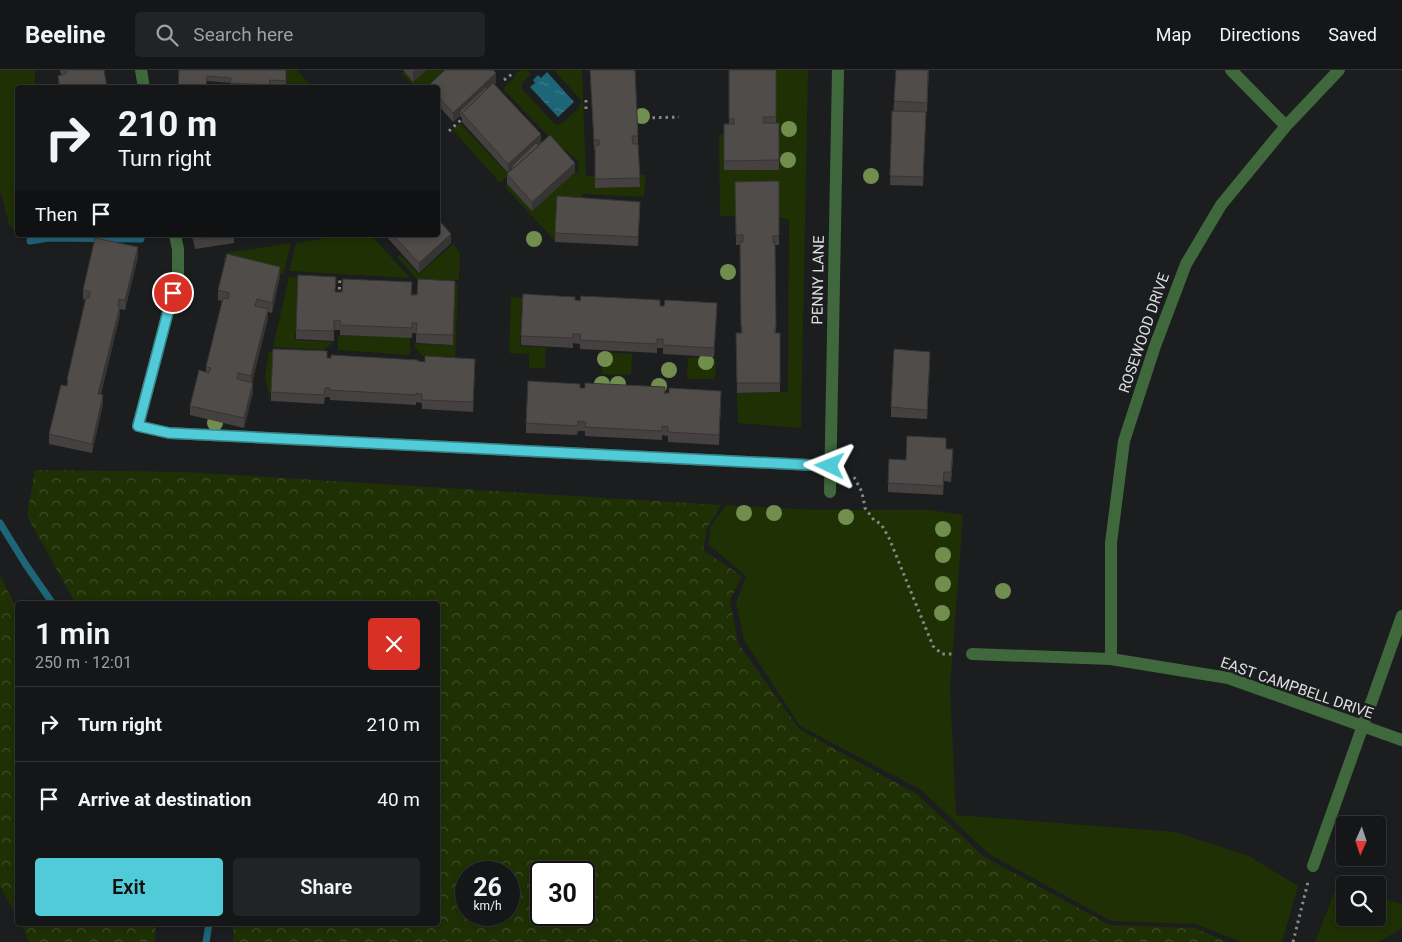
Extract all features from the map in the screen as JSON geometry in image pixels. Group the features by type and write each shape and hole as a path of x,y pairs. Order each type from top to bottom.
{"street":[{"path":"141,70 144,85"},
{"name":"PENNY LANE","path":"830,492 838,70"},
{"path":"1231,70 1286,126"},
{"name":"ROSEWOOD DRIVE","path":"1111,659 1111,543 1124,441 1155,346 1186,264 1220,205 1286,126 1339,70"},
{"path":"175,237 178,248 178,274 138,426 169,433 830,466"},
{"path":"1313,866 1402,616"},
{"name":"EAST CAMPBELL DRIVE","path":"972,654 1111,659 1228,678 1402,740"}],"path":[{"path":"504,80 512,74"},
{"path":"586,100 586,108"},
{"path":"646,118 679,117"},
{"path":"448,131 462,118"},
{"path":"338,302 340,277"},
{"path":"854,477 862,492 865,508 874,520 881,524 889,538 933,646 942,654 972,654"},
{"path":"1293,942 1313,866"}],"green space":[{"path":"0,70 35,70 35,85 15,85 15,232 9,225 0,189"},
{"path":"287,70 297,70 310,85 286,85"},
{"path":"455,70 438,85 412,85 401,73 404,71"},
{"path":"527,70 531,74 522,83 522,89 555,124 561,124 579,108 581,100 554,70 582,70 586,176 595,176 596,188 640,187 640,175 646,175 644,197 582,194 582,198 638,201 555,241 505,187 507,184 532,211 575,172 579,173 578,161 545,133 503,89 514,78 516,73"},
{"path":"776,70 808,70 801,428 738,423 737,393 788,392 789,220 779,217 720,216 719,135 776,126"},
{"path":"460,123 509,175 500,183 453,130"},
{"path":"334,237 373,237 410,278 289,271 296,243"},
{"path":"291,243 283,275 223,261 226,253"},
{"path":"453,244 460,252 459,280 417,279 397,257 400,255 419,274"},
{"path":"289,277 337,280 337,285 298,284 295,340 334,342 323,350 273,347"},
{"path":"418,283 458,285 455,357 422,356 415,347 415,344 453,345 455,290"},
{"path":"511,297 550,299 550,302 522,302 520,346 546,347 545,368 529,368 529,354 509,353"},
{"path":"341,335 410,337 410,355 338,350 338,337"},
{"path":"269,352 301,353 273,357 270,401 265,376"},
{"path":"603,352 632,354 631,375 602,374"},
{"path":"688,357 716,358 715,379 687,379"},
{"path":"35,470 185,472 721,505 707,528 703,550 742,576 730,600 738,643 799,729 918,795 983,856 1110,925 1195,928 1227,942 233,942 234,926 440,926 440,601 74,601 27,516"},
{"path":"726,505 818,510 931,510 963,515 950,687 956,815 1175,832 1249,856 1298,886 1282,942 1241,942 1196,924 1111,921 989,854 921,790 800,726 744,640 736,603 746,576 709,545 710,527"},
{"path":"0,576 15,605 15,913 0,886"},
{"path":"1336,888 1336,926 1386,926 1386,899 1402,904 1402,928 1379,942 1315,942"},
{"path":"22,926 156,926 155,942 29,942"}],"water":[{"path":"547,72 574,102 558,117 530,87 535,83 533,80 538,75 541,78"}],"building":[{"path":"66,70 104,70 106,85 60,85 58,76 66,74"},
{"path":"179,70 286,70 286,81 270,80 269,85 230,83 231,78 207,76 206,85 178,85"},
{"path":"445,70 493,70 496,73 453,113 440,98 440,85 429,85"},
{"path":"590,70 635,70 638,136 632,136 633,144 638,144 640,178 595,179 595,146 599,145 599,140 594,140"},
{"path":"729,70 776,70 776,117 763,117 763,123 779,123 779,160 724,161 724,124 734,124 734,119 729,119"},
{"path":"896,70 928,70 927,103 894,101"},
{"path":"493,83 541,134 508,164 462,113"},
{"path":"486,87 487,89 462,113 460,111"},
{"path":"892,111 926,112 923,177 890,176"},
{"path":"550,135 575,163 532,202 507,174"},
{"path":"536,143 539,146 514,168 512,166"},
{"path":"779,181 779,236 773,236 773,243 775,242 775,333 780,333 780,383 737,383 736,333 742,333 740,242 743,242 743,235 736,235 735,182"},
{"path":"557,196 640,202 638,237 555,233"},
{"path":"440,221 451,234 419,263 395,237 440,237"},
{"path":"194,237 212,237 195,240"},
{"path":"95,238 138,247 125,300 119,299 118,306 120,306 98,394 103,395 92,444 49,434 61,385 67,386 86,298 89,298 90,292 83,290"},
{"path":"227,254 280,267 272,303 257,299 255,306 268,309 251,376 238,373 237,379 253,383 244,418 190,406 199,370 209,373 211,368 206,367 223,298 228,299 229,293 218,290"},
{"path":"298,275 336,277 335,292 342,292 343,279 412,282 411,295 417,295 418,279 455,281 453,335 416,334 417,323 412,323 412,328 340,325 341,321 334,320 334,331 296,330"},
{"path":"523,294 575,297 575,300 580,301 581,296 660,300 660,306 664,306 665,300 717,303 714,348 663,345 663,339 657,339 657,344 580,340 581,334 573,334 573,338 521,336"},
{"path":"273,349 327,351 327,358 331,358 331,355 425,362 425,356 475,359 473,402 422,400 422,394 416,393 416,395 330,390 330,388 325,388 324,395 271,392"},
{"path":"894,349 930,352 927,410 891,407"},
{"path":"528,381 580,384 580,388 585,388 585,383 665,387 664,393 669,393 669,388 721,391 719,435 668,432 668,427 662,426 662,431 585,427 586,422 578,421 577,426 526,423"},
{"path":"907,436 946,438 946,449 953,449 951,472 944,472 943,486 888,483 889,459 906,460"}],"waterway":[{"path":"30,241 49,238 141,239"},
{"path":"0,523 51,601"},
{"path":"206,942 209,926"}],"route":[{"path":"173,293 138,426 169,433 830,466"}]}
